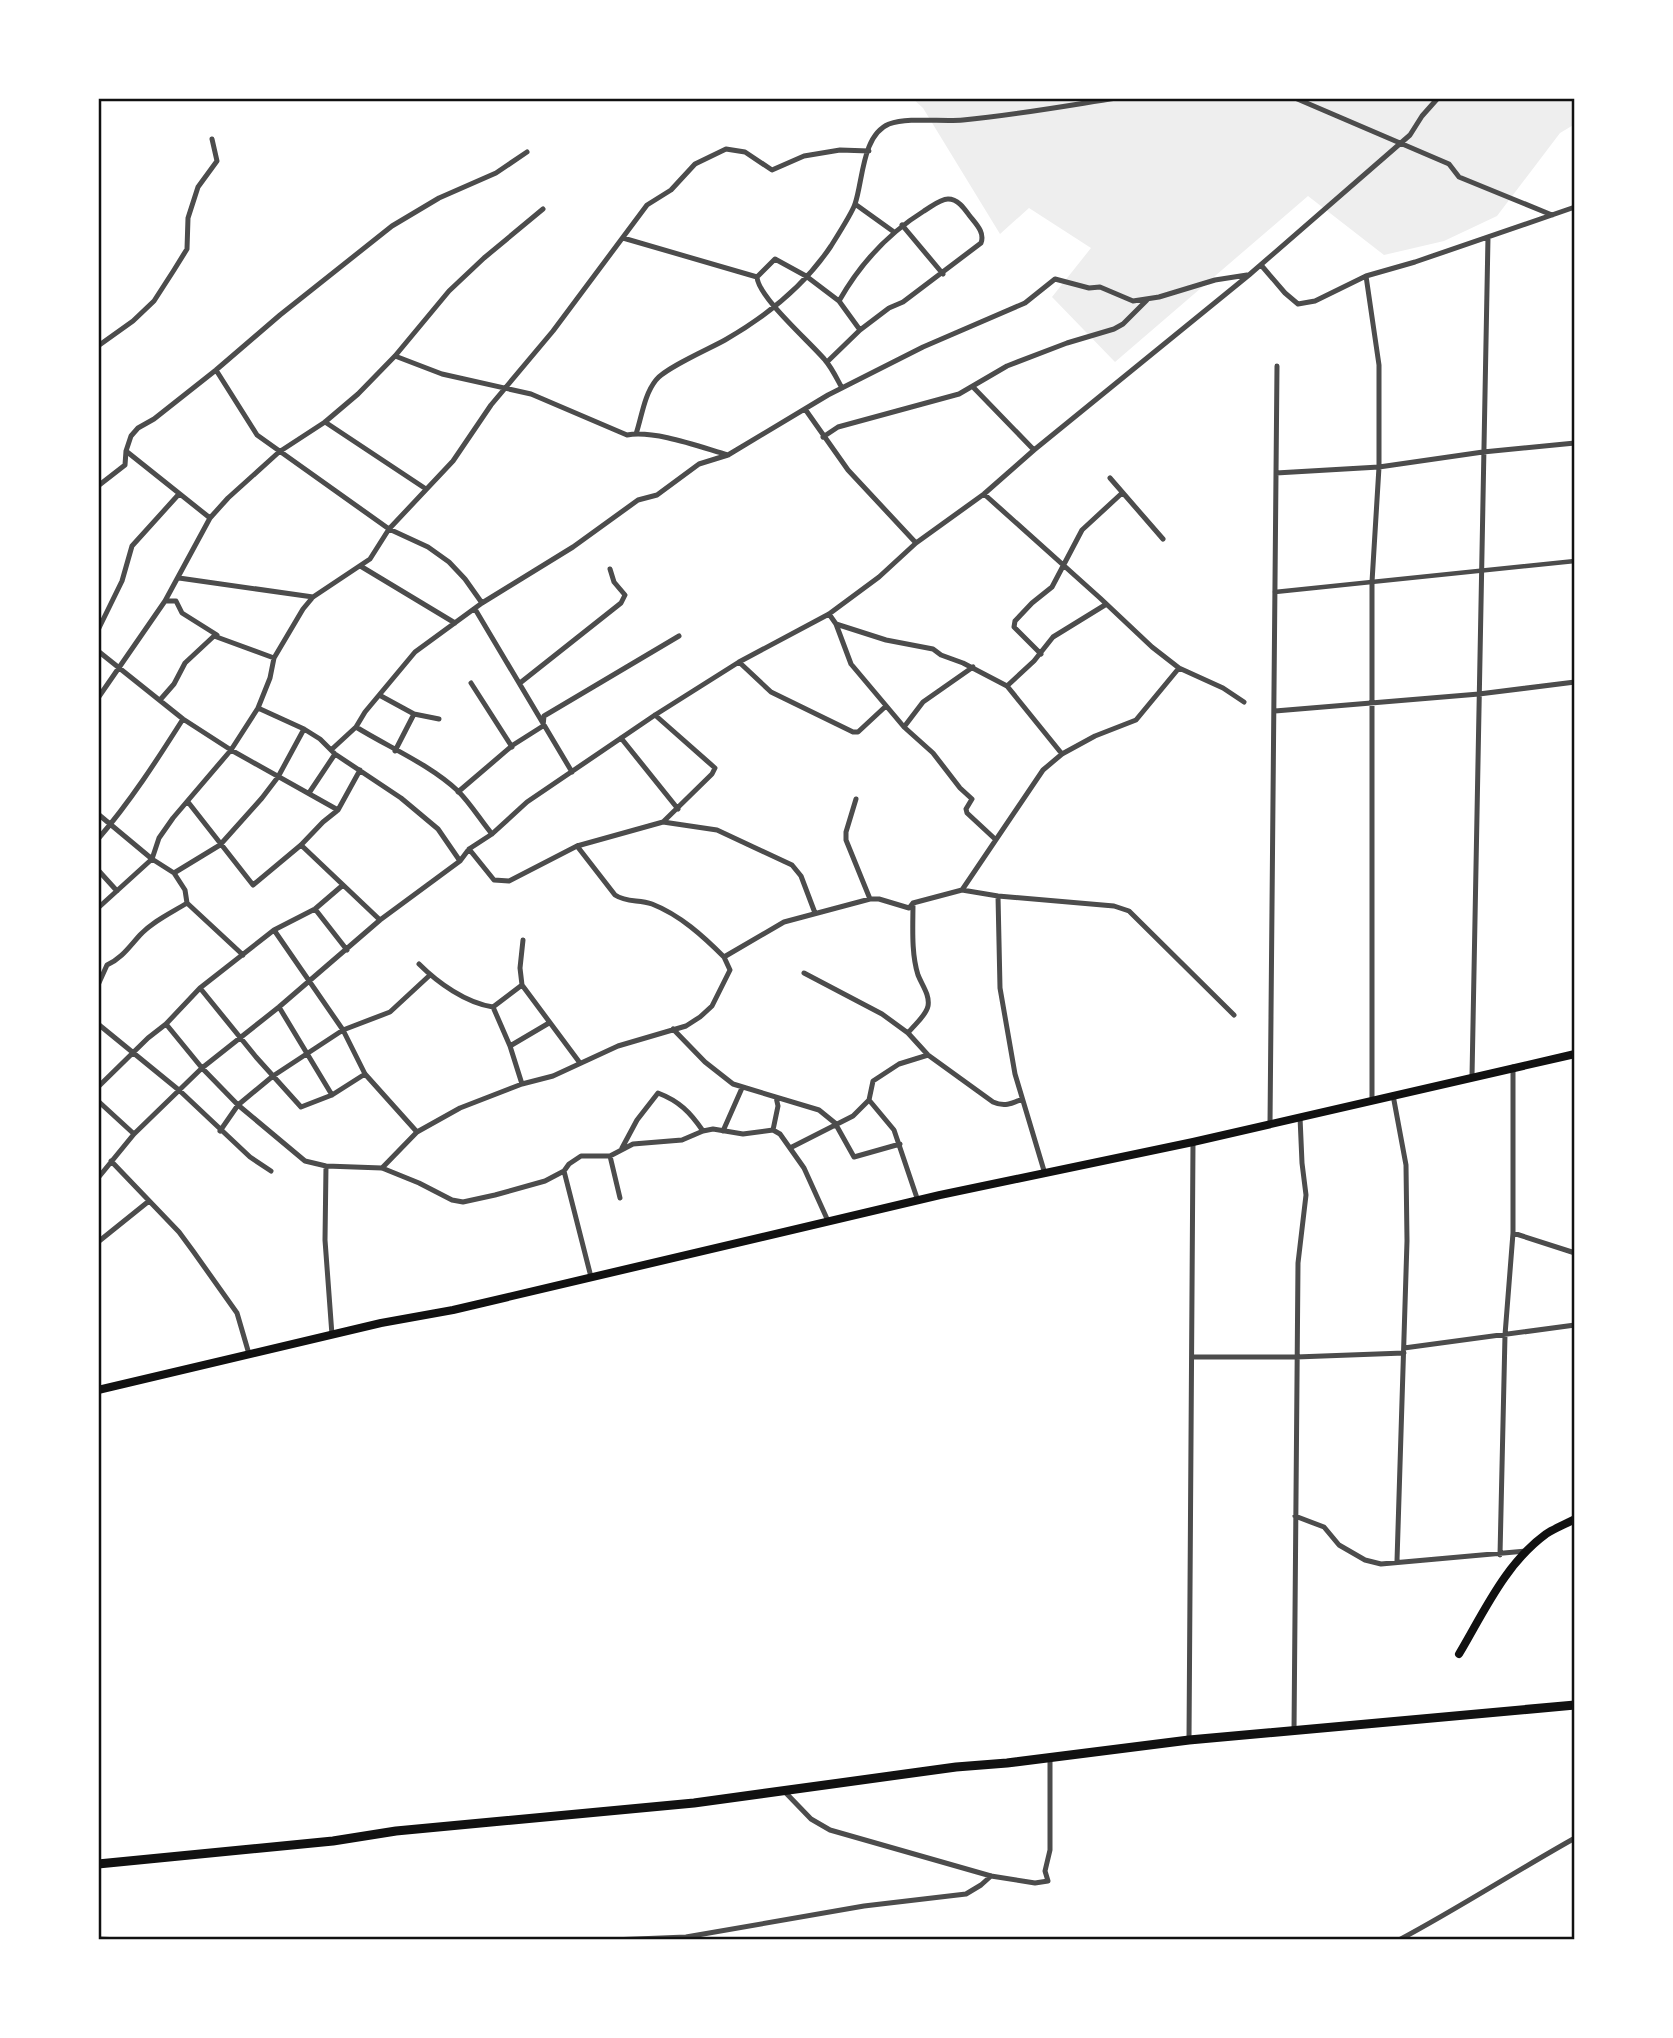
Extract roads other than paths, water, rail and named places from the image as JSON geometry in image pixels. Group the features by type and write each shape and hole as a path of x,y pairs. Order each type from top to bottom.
{"highway":[{"path":"98,1864 332,1841 396,1831 694,1803 956,1767 1189,1740 1575,1705"}],"main road":[{"path":"98,1390 332,1335 453,1310 828,1221 1193,1142 1575,1054"},
{"path":"1460,1654 1503,1578 1546,1534 1575,1519"}],"street":[{"path":"636,434 646,395 657,377 727,339 774,307 806,276 831,245 855,204 871,143 888,125 1038,111 1116,98"},
{"path":"1295,98 1401,142 1449,164 1460,177 1552,215"},
{"path":"98,1178 134,1134 202,1068 279,1007 380,920 460,861 469,849 492,834 527,802 739,662 829,614 878,577 916,543 984,494 1261,265 1410,135 1438,98"},
{"path":"98,346 133,321 153,301 187,249 188,218 198,187 217,161 212,139"},
{"path":"98,908 152,859 159,838 173,818 231,750 258,708 270,678 274,658 294,622 313,597 370,559 389,529 453,461 503,389 553,331 647,205 671,190 688,169 726,149 745,152 772,170 804,156 840,150 869,151"},
{"path":"98,486 125,465 126,450 131,436 138,428 154,419 216,370 280,315 393,226 439,198 496,173 527,152"},
{"path":"827,362 860,330 943,274 981,243 983,238 980,229 962,206 955,200 947,199 894,232 863,263 839,301"},
{"path":"855,204 894,232"},
{"path":"1261,265 1298,304 1315,301 1366,276 1575,207"},
{"path":"98,698 165,601 210,518 243,482 279,452 325,422 358,394 395,356 449,292 484,258 543,209"},
{"path":"902,225 943,274"},
{"path":"1472,1077 1488,237"},
{"path":"623,238 757,277"},
{"path":"842,388 827,362 774,307 757,283 757,277 774,259 806,276 839,301 860,330"},
{"path":"309,793 333,752 415,652 482,603 573,547 638,500 657,495 699,464 728,455 842,388 948,335 1025,303 1055,279 1088,288 1100,286 1133,301 1147,300 1215,280 1249,275"},
{"path":"1366,276 1379,365 1379,467 1372,582 1371,1100"},
{"path":"823,437 838,427 951,396 973,387 1007,366 1067,343 1114,329 1123,324 1147,300"},
{"path":"395,356 443,373 531,394 627,435 636,434 728,455"},
{"path":"1270,1124 1277,366"},
{"path":"216,370 257,435 389,529 428,547 449,562 482,603"},
{"path":"973,387 1034,450"},
{"path":"805,409 848,470 916,543"},
{"path":"325,422 426,489"},
{"path":"1276,473 1379,467 1483,452 1575,443"},
{"path":"126,450 210,518"},
{"path":"1110,478 1121,494 1163,539"},
{"path":"98,630 122,581 132,546 178,494"},
{"path":"984,494 1100,597 1105,605 1152,648 1179,668 1223,688 1244,702"},
{"path":"1041,654 1014,627 1015,621 1031,603 1052,587 1082,530 1121,494"},
{"path":"1275,592 1575,561"},
{"path":"362,566 455,624"},
{"path":"520,683 621,603 625,595 614,582 610,569"},
{"path":"178,578 313,597"},
{"path":"165,601 176,601 182,613 219,637 274,658"},
{"path":"1007,686 1041,654 1053,637 1105,605"},
{"path":"475,609 572,772"},
{"path":"829,614 836,624 850,664 904,727 933,753 972,799 966,809 967,813 995,839"},
{"path":"836,624 886,640 933,649 1007,686 1062,754"},
{"path":"543,726 544,716 679,635"},
{"path":"160,700 174,684 185,663 211,638 219,637"},
{"path":"98,651 119,665 183,719 231,750 338,810"},
{"path":"739,662 772,692 852,732 858,732 886,706"},
{"path":"904,727 923,702 973,667"},
{"path":"962,890 1035,780 1062,754 1095,736 1136,720 1179,668"},
{"path":"1275,711 1479,694 1575,682"},
{"path":"471,683 512,747"},
{"path":"381,696 414,714 439,719"},
{"path":"258,708 304,729 401,798 438,829 460,861"},
{"path":"395,751 414,714"},
{"path":"655,715 715,768 663,822"},
{"path":"98,839 183,719"},
{"path":"458,792 512,747 543,726"},
{"path":"356,727 417,761 458,792 492,834"},
{"path":"174,873 220,845 278,777 304,729"},
{"path":"621,738 678,809"},
{"path":"188,802 253,885 338,810 360,770"},
{"path":"856,799 846,840 870,899"},
{"path":"98,814 152,859 174,873 185,890 187,903 243,955"},
{"path":"469,849 494,880 509,881 577,846 663,822 717,830 792,866 801,876 816,913"},
{"path":"301,845 380,920"},
{"path":"382,1168 417,1132 460,1108 522,1084 553,1076 618,1046 693,1022 712,1006 730,970 724,957 697,931 666,910 648,902 624,901 615,895 577,846"},
{"path":"98,870 117,891"},
{"path":"98,1087 166,1024 200,988 274,930 315,909 343,885"},
{"path":"724,957 784,922 870,899 909,908 913,903 962,890 998,896 1114,906 1129,911 1234,1015"},
{"path":"998,896 999,979 1022,1099 1045,1174"},
{"path":"98,985 107,965 119,960 141,934 158,920 187,903"},
{"path":"908,1033 927,1010 928,1004 928,995 918,974 914,952 913,903"},
{"path":"315,909 347,950"},
{"path":"274,930 343,1030 365,1074 417,1132"},
{"path":"523,940 520,968 522,985 580,1063"},
{"path":"419,964 430,975 472,1001 493,1007"},
{"path":"804,973 864,1003 908,1033 928,1055 993,1102 1009,1105 1022,1099"},
{"path":"220,1131 238,1105 273,1076 343,1030 390,1012 430,975"},
{"path":"493,1007 522,985"},
{"path":"200,988 301,1107 332,1095 365,1074"},
{"path":"279,1007 332,1095"},
{"path":"493,1007 510,1046 522,1084"},
{"path":"510,1046 549,1023"},
{"path":"98,1024 180,1091 250,1157 271,1171"},
{"path":"166,1024 202,1068 238,1105 305,1161 326,1166 382,1168 452,1200 463,1202 533,1185 564,1171 569,1164 582,1156 610,1156 633,1144 682,1140 703,1130 743,1135 773,1130 780,1134 804,1168 828,1221"},
{"path":"673,1029 720,1074 741,1088 819,1110 835,1123 854,1157 900,1144"},
{"path":"790,1148 853,1116 869,1100 873,1081 899,1065 928,1055"},
{"path":"1500,1555 1505,1335 1513,1233 1513,1067"},
{"path":"723,1131 741,1088"},
{"path":"620,1151 637,1120 658,1093 685,1108 703,1130"},
{"path":"1393,1095 1406,1165 1407,1241 1397,1561"},
{"path":"773,1130 778,1106 776,1097"},
{"path":"869,1100 894,1130 918,1201"},
{"path":"98,1101 134,1134"},
{"path":"1294,1732 1298,1263 1306,1195 1300,1118"},
{"path":"1189,1740 1193,1142"},
{"path":"610,1156 620,1198"},
{"path":"111,1161 179,1231 237,1313 249,1354"},
{"path":"326,1166 326,1240 332,1335"},
{"path":"564,1171 590,1277"},
{"path":"98,1242 149,1202"},
{"path":"1513,1233 1575,1252"},
{"path":"1192,1357 1296,1357 1404,1350 1575,1325"},
{"path":"1295,1516 1324,1527 1339,1545 1365,1560 1381,1564 1527,1551"},
{"path":"783,1790 811,1819 830,1830 991,1876 1035,1883 1048,1881 1045,1871 1050,1850 1050,1758"},
{"path":"1399,1940 1575,1838"},
{"path":"611,1940 686,1937 864,1906 966,1894 991,1876"},
{"path":"98,1939 121,1940"}]}
